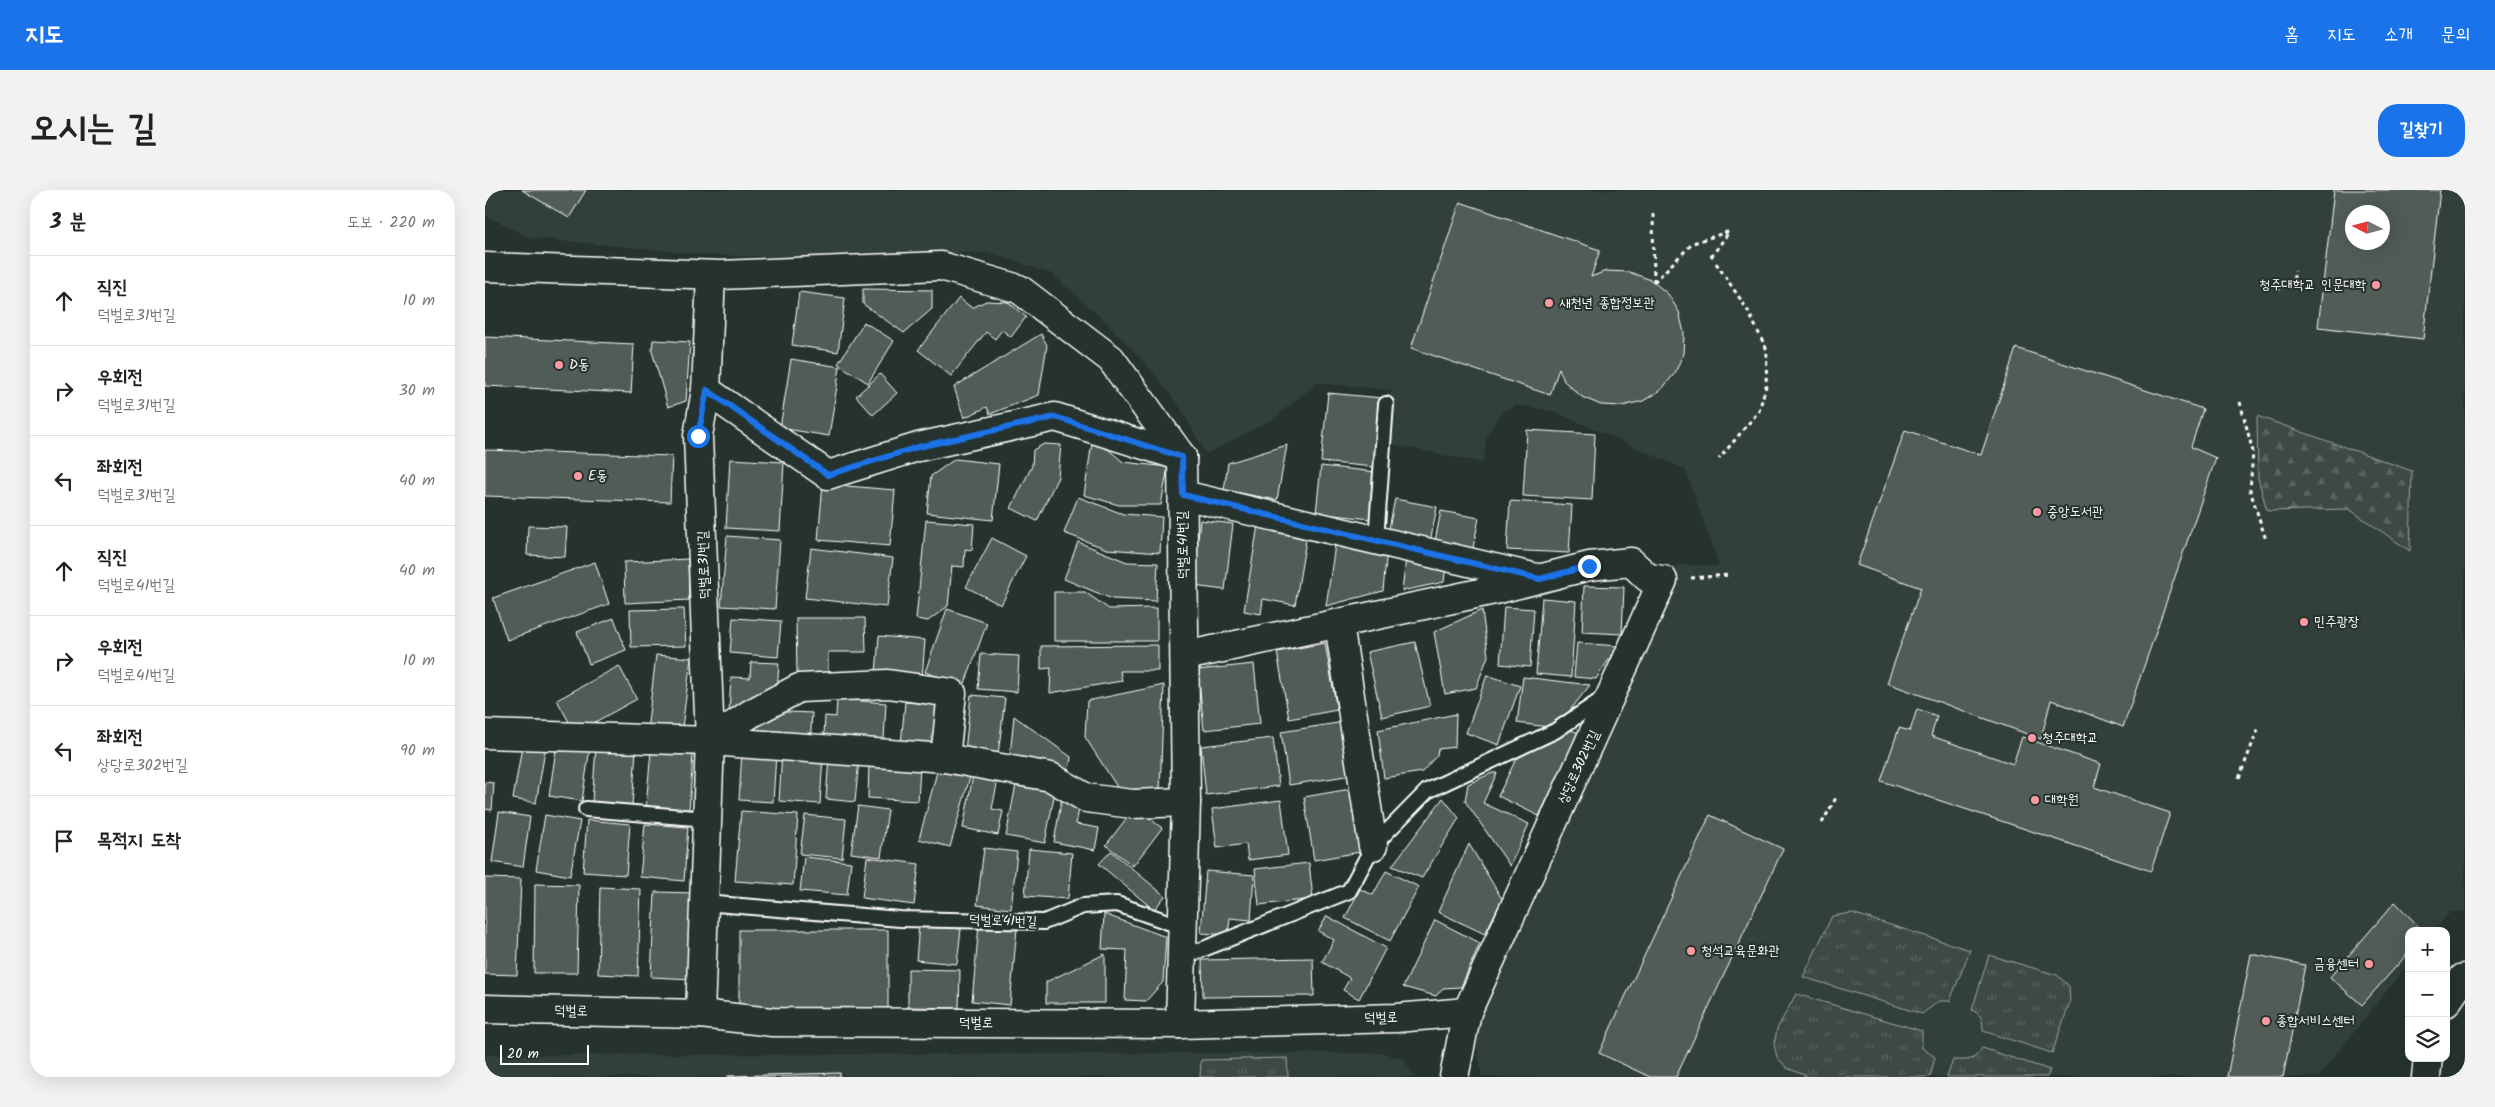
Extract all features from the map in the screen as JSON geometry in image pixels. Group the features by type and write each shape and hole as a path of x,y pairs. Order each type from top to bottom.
{"street":[{"path":"485,267 711,274 941,266 1019,289 1111,359 1182,457"},
{"name":"덕벌로31번길","path":"700,1014 710,741 698,436 707,390 711,274"},
{"path":"707,390 828,475 918,447 1055,417 1182,457"},
{"name":"덕벌로41번길","path":"1180,1024 1186,802 1182,457"},
{"path":"1183,495 1540,579"},
{"path":"1185,656 1339,624 1540,579 1589,566 1631,562 1648,578 1663,580"},
{"name":"상당로302번길","path":"1454,1077 1467,1012 1663,580"},
{"path":"1339,624 1373,846"},
{"path":"710,741 750,714 799,688 888,684 952,693 945,758"},
{"path":"489,734 710,741 945,758 1051,777 1086,798 1132,804 1186,802"},
{"path":"2450,997 2464,978"},
{"name":"덕벌로","path":"485,1009 700,1014 771,1022 1180,1024 1396,1018 1467,1012"},
{"path":"2426,1077 2428,1062"}],"lane":[{"path":"1377,540 1386,404"},
{"path":"1181,958 1349,891 1373,846 1427,791 1555,732 1598,702 1620,678"},
{"path":"586,809 707,819"},
{"name":"덕벌로41번길","path":"704,903 907,919 1044,922 1083,906 1117,904 1182,927"}],"path":[{"path":"1653,214 1654,282 1693,243 1729,232 1711,257"},
{"path":"1716,263 1747,309 1767,350 1766,386 1759,411 1719,459"},
{"path":"2278,292 2283,281 2293,282 2295,271"},
{"path":"2240,402 2253,452 2250,490 2266,540"},
{"path":"1663,580 1729,575"},
{"path":"2239,778 2259,727"},
{"path":"1823,823 1837,796"}],"shaded area":[{"name":"청주대학교","path":"485,190 2465,190 2465,911 2450,912 2437,927 2405,927 2405,968 2318,1077 1482,1077 1474,1024 1676,565 1719,566 1685,469 1553,411 1516,405 1501,413 1487,436 1483,463 1390,444 1391,390 1317,383 1273,419 1206,454 1180,407 1147,365 1108,324 1052,274 991,253 916,253 808,258 711,255 531,238 485,215"},
{"path":"1383,1053 1403,1059 1415,1077 485,1077 485,1055"}],"green space":[{"path":"2257,416 2412,471 2410,551 2349,509 2267,511 2258,478"},
{"path":"1852,913 1970,950 1950,1001 1939,1001 1922,1014 1803,977 1832,916"},
{"path":"1989,955 2057,975 2069,986 2070,1002 2052,1053 1983,1031 1981,1018 1972,1010"},
{"path":"1796,994 1922,1031 1922,1048 1935,1057 1930,1077 1809,1077 1787,1068 1777,1057 1774,1045 1777,1029"},
{"path":"1982,1048 2050,1070 2047,1077 1947,1077 1953,1060 1973,1058"},
{"path":"1287,1058 1288,1077 1200,1077 1201,1060"}],"building":[{"path":"522,190 586,190 569,218"},
{"name":"청주대학교 인문대학","path":"2334,190 2440,190 2423,339 2318,327"},
{"name":"새천년 종합정보관","path":"1460,202 1600,250 1591,277 1606,271 1629,272 1651,280 1668,294 1679,312 1684,333 1683,354 1675,373 1661,390 1643,401 1622,406 1601,405 1582,397 1564,381 1559,368 1550,395 1411,348"},
{"path":"863,289 932,290 932,309 904,333 863,304"},
{"path":"799,292 845,298 838,352 792,345"},
{"path":"959,298 972,308 986,301 1008,302 1026,317 1011,337 1002,330 995,339 986,332 951,376 918,350"},
{"path":"864,322 894,341 868,383 838,364"},
{"path":"1041,334 1047,345 1039,395 990,414 987,407 964,418 954,387"},
{"name":"D동","path":"485,337 634,344 631,393 485,386"},
{"path":"653,340 690,342 686,401 668,407 652,351"},
{"name":"중앙도서관","path":"2016,348 2203,409 2191,447 2216,458 2123,727 2051,700 2041,739 1887,683 1921,588 1857,565 1905,430 1981,455"},
{"path":"791,359 840,367 829,436 780,428"},
{"path":"880,374 897,393 873,415 856,396"},
{"path":"1328,393 1382,398 1375,467 1321,462"},
{"path":"1527,430 1595,434 1592,500 1523,496"},
{"path":"1093,436 1123,462 1168,467 1161,505 1119,505 1084,495"},
{"path":"1044,444 1061,445 1058,477 1037,521 1011,508 1032,466 1033,450"},
{"path":"1287,445 1277,500 1224,490 1228,463"},
{"name":"E동","path":"485,450 672,456 670,502 485,496"},
{"path":"730,459 784,462 780,531 726,528"},
{"path":"955,459 999,464 993,520 927,513 931,476"},
{"path":"1321,466 1376,472 1371,519 1316,513"},
{"path":"823,484 895,490 890,546 818,540"},
{"path":"1078,497 1123,514 1162,517 1160,553 1107,549 1064,533"},
{"path":"1395,499 1437,507 1430,542 1388,533"},
{"path":"1510,501 1572,505 1569,553 1507,550"},
{"path":"1441,511 1479,518 1473,548 1435,541"},
{"path":"926,520 974,524 972,550 965,549 964,567 952,566 948,606 928,621 916,619"},
{"path":"1200,520 1233,524 1225,590 1193,586"},
{"path":"1258,525 1307,534 1295,605 1263,599 1261,614 1244,611"},
{"path":"528,526 567,527 565,557 527,555"},
{"path":"727,536 780,540 775,609 721,606"},
{"path":"992,538 1026,556 1001,605 966,587"},
{"path":"1336,538 1387,549 1383,591 1326,606"},
{"path":"1078,542 1127,562 1158,563 1156,601 1112,599 1064,579"},
{"path":"811,548 893,558 887,607 805,598"},
{"path":"1406,558 1446,564 1444,582 1402,591"},
{"path":"688,559 689,600 625,603 624,562"},
{"path":"595,562 609,604 507,640 493,598"},
{"path":"1584,586 1624,587 1622,634 1582,632"},
{"path":"1054,592 1085,592 1109,609 1157,608 1157,641 1054,641"},
{"path":"1542,598 1576,601 1571,677 1536,674"},
{"path":"1504,607 1534,609 1530,667 1500,664"},
{"path":"684,609 686,646 631,647 630,610"},
{"path":"947,609 987,623 964,686 925,672"},
{"path":"1482,610 1488,656 1476,688 1445,694 1434,632"},
{"path":"614,618 626,650 589,664 577,632"},
{"path":"733,618 781,621 778,657 730,653"},
{"path":"796,618 865,618 866,652 828,652 828,673 797,674"},
{"path":"879,636 925,640 922,678 876,674"},
{"path":"1415,642 1430,706 1382,717 1367,652"},
{"path":"1325,643 1337,710 1289,719 1277,652"},
{"path":"1577,643 1618,646 1596,679 1574,677"},
{"path":"1158,645 1158,671 1120,671 1122,681 1050,693 1051,668 1041,669 1041,646"},
{"path":"981,654 1019,656 1017,692 978,689"},
{"path":"656,655 691,658 681,735 647,731"},
{"path":"751,662 779,663 777,693 729,713 731,677 750,678"},
{"path":"1254,664 1260,724 1204,730 1198,670"},
{"path":"619,666 637,699 575,733 557,700"},
{"path":"1487,675 1520,686 1499,745 1466,733"},
{"path":"1523,677 1590,685 1556,728 1517,723"},
{"path":"1164,685 1160,791 1119,790 1085,737 1087,701"},
{"path":"971,695 1005,698 998,755 965,751"},
{"path":"837,699 886,703 884,740 824,736 825,716 836,717"},
{"path":"905,702 939,705 935,747 901,744"},
{"name":"대학원","path":"1917,709 1937,716 1931,736 2013,764 2022,737 2101,764 2094,787 2170,813 2151,871 1881,781 1899,728 1910,731"},
{"path":"767,711 812,713 810,744 751,740 753,720"},
{"path":"1456,714 1455,747 1438,749 1437,755 1422,772 1384,778 1378,730"},
{"path":"1014,716 1071,757 1069,771 1009,765"},
{"path":"1344,722 1352,775 1289,785 1281,732"},
{"path":"1571,730 1579,733 1539,816 1498,796 1516,759"},
{"path":"1273,738 1279,786 1206,795 1201,746"},
{"path":"523,741 546,745 536,803 513,799"},
{"path":"557,743 590,747 582,801 549,796"},
{"path":"596,748 636,751 632,806 592,802"},
{"path":"651,751 693,754 689,810 646,806"},
{"path":"742,752 776,754 773,802 739,800"},
{"path":"782,752 823,755 820,804 779,801"},
{"path":"829,757 859,760 855,802 826,799"},
{"path":"869,764 920,767 918,801 868,798"},
{"path":"938,768 970,777 950,847 919,839"},
{"path":"974,770 999,774 992,809 1003,811 998,835 963,828"},
{"path":"1492,773 1497,773 1483,803 1529,824 1510,866 1465,801 1468,784"},
{"path":"1017,779 1056,786 1045,843 1006,836"},
{"path":"485,782 494,783 492,810 485,809"},
{"path":"1356,788 1366,851 1314,860 1304,797"},
{"path":"1062,797 1081,800 1076,824 1099,828 1095,850 1054,842"},
{"path":"1443,798 1459,818 1422,878 1392,866"},
{"path":"1281,800 1288,855 1248,860 1246,844 1217,848 1212,809"},
{"path":"858,806 888,810 881,857 851,853"},
{"path":"1135,807 1162,828 1133,866 1106,845"},
{"path":"741,811 798,815 793,885 735,881"},
{"path":"499,812 530,817 523,867 492,862"},
{"path":"545,815 580,821 570,876 536,870"},
{"path":"805,815 846,819 842,858 800,854"},
{"name":"청석교육문화관","path":"1710,815 1783,849 1676,1077 1650,1077 1599,1053"},
{"path":"587,820 630,824 626,875 583,872"},
{"path":"645,824 688,827 684,881 640,877"},
{"path":"1469,844 1502,899 1485,934 1438,912"},
{"path":"984,848 1017,852 1011,909 977,905"},
{"path":"1029,849 1072,853 1068,899 1025,896"},
{"path":"1111,851 1165,896 1154,910 1099,864"},
{"path":"804,857 851,862 847,895 800,891"},
{"path":"867,857 919,864 914,905 862,898"},
{"path":"1309,863 1313,899 1259,905 1255,869"},
{"path":"1206,871 1254,875 1251,920 1230,918 1228,935 1201,933"},
{"path":"1386,871 1419,887 1390,941 1345,918 1360,889 1373,895"},
{"path":"485,878 521,879 517,975 485,974"},
{"path":"535,884 579,885 577,973 534,973"},
{"path":"600,887 641,889 638,976 598,974"},
{"path":"655,892 696,893 692,979 651,977"},
{"name":"금융센터","path":"2395,902 2419,927 2405,927 2405,957 2362,1005 2330,977"},
{"path":"1104,914 1166,937 1163,982 1146,1001 1125,1000 1127,950 1102,949"},
{"path":"1327,916 1386,948 1359,999 1343,990 1350,978 1322,962 1334,940 1318,931"},
{"path":"1435,920 1480,943 1461,987 1443,988 1436,996 1403,987"},
{"path":"919,925 961,929 957,964 916,960"},
{"path":"979,925 1017,928 1010,1005 972,1001"},
{"path":"739,930 888,930 888,1008 739,1008"},
{"path":"1105,954 1105,1003 1046,1003 1046,982"},
{"name":"종합서비스센터","path":"2251,954 2305,965 2283,1077 2227,1077"},
{"path":"1313,958 1314,996 1203,997 1202,960"},
{"path":"908,969 960,970 959,1008 908,1007"},
{"path":"840,1073 840,1077 728,1077 728,1076"}],"place":[{"name":"청주대학교 인문대학","path":"2376,285"},
{"name":"새천년 종합정보관","path":"1549,303"},
{"name":"D동","path":"559,365"},
{"name":"E동","path":"578,476"},
{"name":"중앙도서관","path":"2037,512"},
{"name":"민주광장","path":"2304,622"},
{"name":"청주대학교","path":"2032,738"},
{"name":"대학원","path":"2035,800"},
{"name":"청석교육문화관","path":"1691,951"},
{"name":"금융센터","path":"2369,964"},
{"name":"종합서비스센터","path":"2266,1021"}],"route":[{"path":"698,436 707,390 828,475 918,447 1055,417 1182,457 1183,495 1540,579 1589,566"}]}
